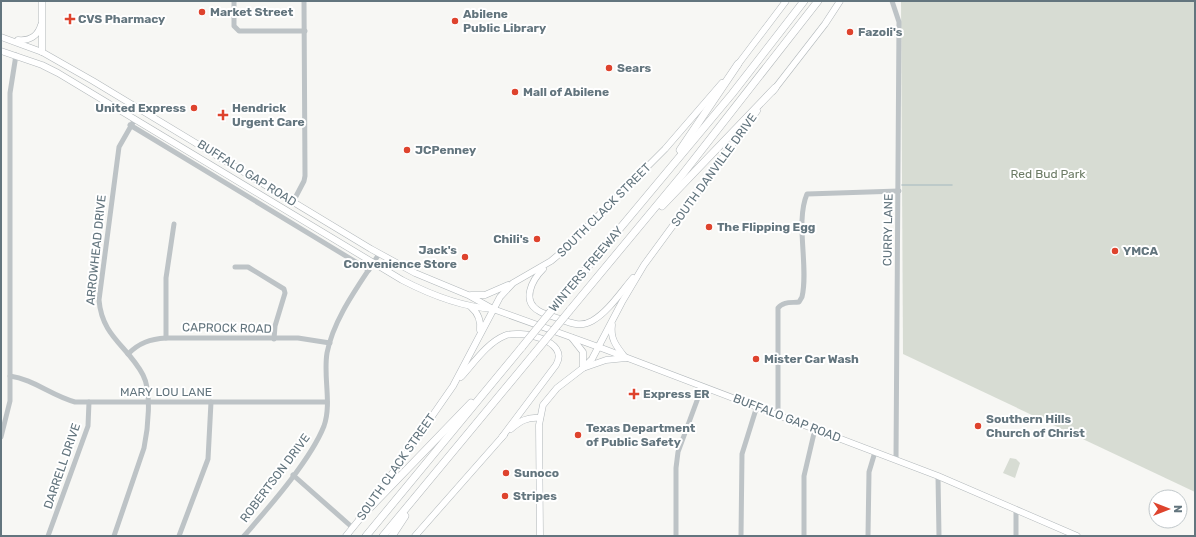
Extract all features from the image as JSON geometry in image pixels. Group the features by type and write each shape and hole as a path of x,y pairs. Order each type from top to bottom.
{"highway":[{"name":"WINTERS FREEWAY","path":"366,536 732,94 804,1"},
{"name":"WINTERS FREEWAY","path":"383,536 682,175 818,1"},
{"path":"658,183 738,64"},
{"path":"620,250 775,88"},
{"path":"360,518 504,369"},
{"path":"392,536 424,486"}],"main road":[{"path":"42,1 42,52"},
{"name":"SOUTH CLACK STREET","path":"346,536 453,386 493,309 505,290 513,283 551,261 563,251 665,149 738,64 786,1"},
{"name":"SOUTH DANVILLE DRIVE","path":"583,368 592,359 644,265 733,141 824,24 840,1"},
{"path":"13,40 26,40 34,36 40,28 42,21"},
{"name":"BUFFALO GAP ROAD","path":"1,37 13,40 42,52 169,126 379,254 414,273 468,295 493,309 570,336 702,387 757,406 938,476 1077,536"},
{"name":"BUFFALO GAP ROAD","path":"1,51 58,73 417,288 471,307 493,309"},
{"path":"277,205 286,206 293,202"},
{"path":"551,261 539,273 530,286 530,299 533,306 539,311 577,325 587,323 597,318 644,265"},
{"path":"468,295 484,295 513,283"},
{"path":"471,307 476,312 479,320 480,334"},
{"path":"613,319 611,331 614,344 626,357"},
{"path":"415,536 502,436 556,365 559,357 556,347 550,342 524,334 505,335 489,348 453,386"},
{"path":"570,336 583,352 583,368"},
{"path":"540,536 540,418 543,405 552,392 583,368 606,360 626,357"},
{"path":"502,436 523,420 540,418"}],"street":[{"path":"234,1 234,26 239,31 305,31"},
{"path":"293,202 305,176 304,1"},
{"name":"CURRY LANE","path":"892,1 899,22 896,460"},
{"path":"1,437 10,401 10,93 16,56"},
{"name":"ARROWHEAD DRIVE","path":"114,536 144,448 147,434 147,388 144,377 128,354 106,328 100,312 98,300 118,154 130,125 135,119"},
{"path":"130,125 369,270"},
{"path":"778,414 778,308 787,303 799,302 802,298 803,215 804,201 807,194 899,191"},
{"path":"166,338 166,278 174,224"},
{"name":"ROBERTSON DRIVE","path":"244,536 293,476 318,439 327,415 326,370 330,343 342,314 379,254"},
{"path":"235,267 248,267 284,289 285,293 275,326 274,339"},
{"name":"CAPROCK ROAD","path":"128,354 136,346 147,341 166,338 309,339 330,343"},
{"name":"MARY LOU LANE","path":"10,376 25,380 65,399 89,402 327,402"},
{"path":"676,536 676,468 678,452 702,387"},
{"name":"DARRELL DRIVE","path":"48,536 86,432 89,416 89,402"},
{"path":"179,536 208,459 211,402"},
{"path":"741,536 742,454 757,406"},
{"path":"804,536 804,476 815,429"},
{"path":"868,536 869,472 875,452"},
{"path":"293,476 353,528"},
{"path":"938,476 938,536"},
{"path":"1016,510 1016,536"}],"green space":[{"name":"Red Bud Park","path":"901,1 1195,1 1195,492 903,354"},
{"path":"1010,458 1016,459 1020,463 1015,478 1003,473"}],"waterway":[{"path":"902,185 952,185"}],"place":[{"name":"Market Street","path":"202,12"},
{"name":"CVS Pharmacy","path":"70,19"},
{"name":"Abilene Public Library","path":"455,21"},
{"name":"Fazoli's","path":"850,32"},
{"name":"Sears","path":"609,68"},
{"name":"Mall of Abilene","path":"515,92"},
{"name":"United Express","path":"194,108"},
{"name":"Hendrick Urgent Care","path":"223,115"},
{"name":"JCPenney","path":"407,150"},
{"name":"The Flipping Egg","path":"709,227"},
{"name":"Chili's","path":"537,239"},
{"name":"YMCA","path":"1115,251"},
{"name":"Jack's Convenience Store","path":"465,257"},
{"name":"Mister Car Wash","path":"756,359"},
{"name":"Express ER","path":"634,394"},
{"name":"Southern Hills Church of Christ","path":"978,426"},
{"name":"Texas Department of Public Safety","path":"578,435"},
{"name":"Sunoco","path":"506,473"},
{"name":"Stripes","path":"505,496"}]}
